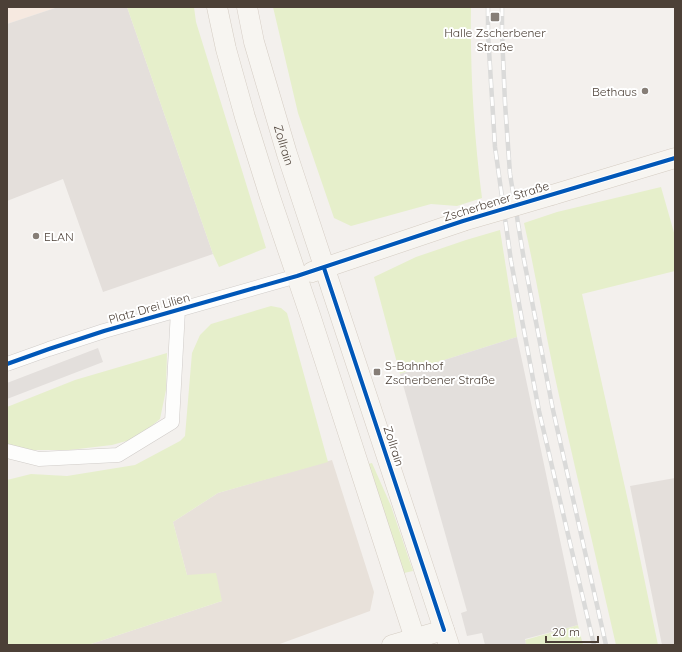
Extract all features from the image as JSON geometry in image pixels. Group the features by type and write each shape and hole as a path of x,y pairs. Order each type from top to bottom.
{"main road":[{"path":"218,7 226,49 245,117 416,642"},
{"name":"Zollrain","path":"247,7 254,42 287,154 446,637"},
{"name":"Zscherbener Straße","path":"297,276 463,221 675,158"},
{"path":"392,645 446,637"}],"street":[{"name":"Platz Drei Lilien","path":"7,364 104,331 297,276"},
{"name":"Platz Drei Lilien","path":"7,451 39,459 118,454 172,422 178,310"}],"shaded area":[{"path":"7,7 58,7 7,24"},
{"path":"58,7 127,7 213,254 103,292 63,179 7,201 7,24"},
{"path":"517,337 578,625 525,639 526,645 485,645 482,633 467,636 461,613 467,611 400,374"},
{"path":"98,348 103,362 7,399 7,383"},
{"path":"332,460 374,592 370,611 277,645 88,645 222,601 187,575 173,522 218,493"},
{"path":"675,478 675,645 662,645 630,486"}],"green space":[{"path":"127,7 194,7 196,22 266,248 219,267 213,254"},
{"path":"273,7 471,7 473,103 482,198 457,206 431,204 351,226 334,218 298,113"},
{"path":"661,187 675,236 675,271 582,294 630,510 658,645 616,645 553,368 524,223 557,212"},
{"path":"500,230 517,337 400,374 374,277 416,257"},
{"path":"271,306 281,308 287,313 328,462 218,493 173,522 187,575 216,573 222,601 88,645 7,645 7,480 31,474 67,476 135,465 180,441 185,436 192,353 200,335 211,324"},
{"path":"167,353 166,390 160,419 137,438 112,445 69,450 28,450 7,446 7,407 75,380"},
{"path":"372,463 391,506 413,571 404,573 368,464"},
{"path":"578,625 583,645 526,645 525,640"}],"railway":[{"path":"488,7 488,34 495,147 511,261 539,411 594,645"},
{"path":"502,7 505,103 510,174 524,260 553,410 606,645"}],"cycle path":[{"path":"7,364 104,331 297,276 463,221 675,158"},
{"path":"324,268 444,630"}],"place":[{"name":"Halle Zscherbener Straße","path":"495,17"},
{"name":"Bethaus","path":"645,91"},
{"name":"ELAN","path":"36,236"},
{"name":"S-Bahnhof Zscherbener Straße","path":"377,372"}]}
